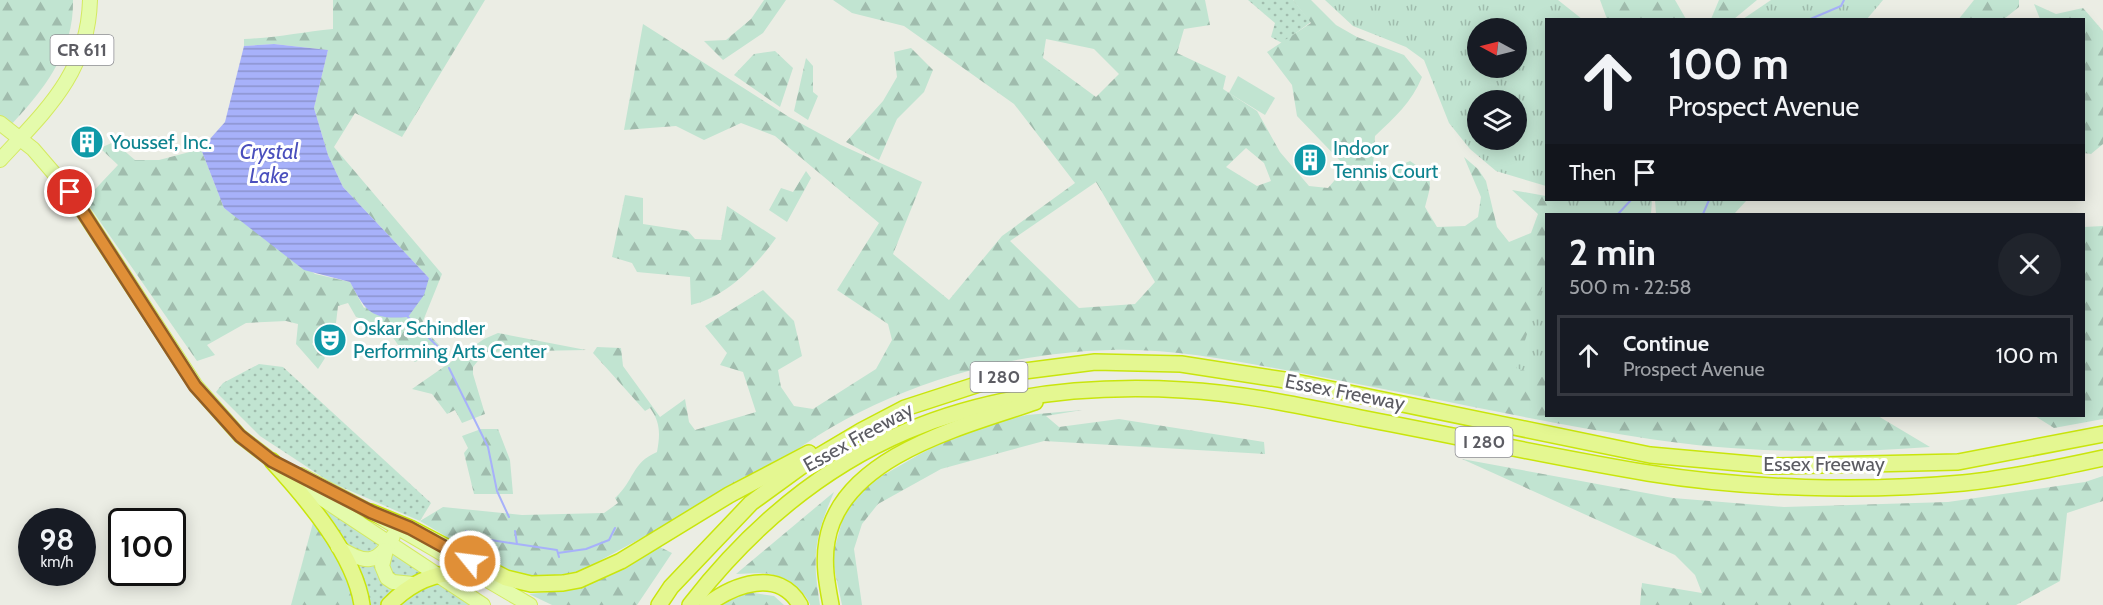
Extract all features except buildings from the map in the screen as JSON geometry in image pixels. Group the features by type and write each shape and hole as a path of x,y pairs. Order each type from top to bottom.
{"highway":[{"name":"Essex Freeway","path":"659,605 671,587 751,503 802,466 861,431 905,408 1016,372 1095,362 1181,364 1247,374 1650,455 1773,466 1958,462 2103,434"},
{"name":"Essex Freeway","path":"690,605 712,577 756,531 806,487 836,467 932,419 987,403 1098,388 1185,390 1289,404 1651,474 1769,485 1871,487 1962,483 2030,474 2103,458"},
{"path":"831,603 825,558 830,526 843,501 864,478 885,463 946,433 1063,392"},
{"path":"371,512 410,528 506,578 531,584 563,584 579,580 621,561 784,464 861,431"},
{"path":"272,461 305,497 338,547 357,580 362,605"},
{"path":"388,605 413,584 436,575 451,572 472,574"},
{"path":"707,605 740,586 760,583 785,590 800,605"}],"main road":[{"name":"CR 611","path":"0,160 51,105 71,74 85,40 90,0"},
{"path":"0,123 20,138 70,192 205,400 240,436 272,461 483,605"},
{"path":"272,461 371,512 472,574 530,605"},
{"path":"338,547 358,559 371,560 378,557 396,529"},
{"path":"389,542 382,566 387,578 393,582 413,584"}],"green space":[{"path":"0,0 73,0 68,37 54,70 33,100 8,128 0,122"},
{"path":"333,0 485,0 402,137 355,113 334,147 442,274 421,326 443,349 415,362 405,354 385,330 356,317 348,303 338,306 336,323 323,324 312,344 325,358 318,369 296,344 298,324 286,321 246,323 207,345 215,355 197,361 85,200 118,165 100,148 114,142 135,160 159,160 201,149 224,208 315,274 350,282 364,308 429,278 343,187 328,155 314,108 328,50 274,44 244,46 244,39 333,29"},
{"path":"764,0 786,0 763,33 723,60 704,41 726,40 751,19"},
{"path":"833,0 1205,0 1210,25 1184,29 1177,53 1226,76 1223,89 1257,111 1280,152 1309,186 1328,188 1346,167 1297,116 1292,85 1267,52 1311,23 1293,0 1311,0 1336,25 1357,37 1404,55 1422,77 1408,102 1375,136 1373,167 1385,172 1410,161 1424,171 1430,180 1425,207 1437,227 1465,226 1478,217 1481,197 1464,157 1478,169 1486,181 1497,227 1509,242 1531,233 1538,214 1512,190 1545,196 1545,201 1647,201 1648,213 1545,213 1545,417 1880,417 1930,447 1860,451 1790,451 1685,444 1567,425 1214,358 1136,350 1110,350 1022,359 978,368 892,397 852,416 813,439 778,464 566,579 533,578 501,569 420,521 443,507 522,515 604,513 618,503 615,498 642,461 657,452 659,429 650,408 645,411 593,353 597,347 621,348 623,366 660,417 685,399 689,422 695,430 756,412 743,372 720,365 727,353 705,326 763,290 794,321 802,356 778,370 781,387 794,406 813,409 876,369 892,340 888,324 837,290 879,223 775,136 741,123 704,140 676,126 624,130 643,24 789,117 841,145 922,182 893,254 949,300 1002,236 1075,183 1014,104 904,26 852,13","holes":["1046,39 1094,49 1119,74 1096,97 1043,58","1246,148 1264,163 1271,181 1257,186 1226,167","1096,182 1155,282 1135,304 1079,308 1010,241"]},
{"path":"1248,0 1293,0 1311,22 1282,43 1271,37 1275,23"},
{"path":"1325,0 1558,0 1581,18 1545,18 1545,186 1496,171 1471,150 1527,150 1527,90 1467,90 1467,145 1449,123 1424,60 1406,47 1353,26"},
{"path":"1600,0 1675,0 1685,18 1607,18"},
{"path":"1719,0 1757,0 1735,18 1711,18"},
{"path":"1771,0 1883,0 1868,18 1744,18"},
{"path":"1974,0 2019,0 2019,7 2005,18 1960,18"},
{"path":"2034,4 2056,14 2083,8 2103,31 2103,144 2091,154 2085,153 2085,18 2040,18"},
{"path":"911,48 933,70 924,92 897,119 879,160 846,142 883,101 897,77 894,52"},
{"path":"775,51 793,68 780,107 734,75 754,54"},
{"path":"806,58 813,66 813,92 818,96 808,120 794,111"},
{"path":"1238,76 1275,98 1265,115 1229,93"},
{"path":"806,171 811,178 787,222 769,210 781,188 793,192"},
{"path":"625,195 643,198 643,224 688,231 695,239 721,240 727,206 776,238 750,269 728,288 691,305 690,277 637,272 632,263 612,257"},
{"path":"1552,201 1652,201 1651,213 1552,213"},
{"path":"1655,201 1746,201 1735,213 1656,213"},
{"path":"2103,226 2103,419 2054,428 2037,417 2085,417 2085,227"},
{"path":"1545,279 1545,378 1516,368"},
{"path":"498,333 586,350 485,352 473,367 473,374 485,414 462,423 455,410 447,414 432,394 412,389 484,339"},
{"path":"259,364 283,367 431,503 420,521 330,482 260,436 216,392 223,383"},
{"path":"1082,410 1046,416 1059,427 1119,419 1264,442 1265,454 1044,441 941,469 878,504 862,524 854,549 862,605 842,605 832,558 842,521 861,488 920,454 978,425 1027,415"},
{"path":"481,429 498,429 510,460 513,494 474,494 464,453 468,448 462,436"},
{"path":"1462,459 1673,498 1784,507 1948,502 2085,482 2103,476 2103,501 2067,513 2060,581 2016,605 1640,605 1642,583 1702,593 1695,575 1675,555"},
{"path":"834,492 822,522 816,547 820,605 810,605 799,590 777,576 763,573 736,574"},
{"path":"315,502 378,544 374,552 364,557 339,542"},
{"path":"314,519 358,596 358,605 291,605"},
{"path":"660,547 672,553 637,605 552,605 529,594 570,590 604,578"},
{"path":"393,553 423,572 406,579 389,574 388,554"},
{"path":"377,562 380,580 393,590 381,605 367,605 355,566 369,567"},
{"path":"436,582 473,605 397,605 403,597"},
{"path":"747,592 774,596 784,605 715,605"}],"water":[{"name":"Crystal Lake","path":"274,44 328,50 314,108 328,155 343,187 429,278 424,295 408,317 386,317 371,312 361,301 350,282 304,270 224,208 201,149 225,122 244,46"}],"waterway":[{"path":"1813,18 1841,6 1844,0"},
{"path":"1619,213 1630,201"},
{"path":"1703,213 1709,201"},
{"path":"408,317 439,348"},
{"path":"449,368 488,447 497,491 509,517"},
{"path":"558,553 586,549 609,540 615,528"},
{"path":"466,531 478,538 517,544"},
{"path":"515,531 517,544 557,550 559,557"}],"place":[{"name":"Youssef, Inc.","path":"87,142"},
{"name":"Indoor Tennis Court","path":"1310,160"},
{"name":"Oskar Schindler Performing Arts Center","path":"330,340"}],"route":[{"path":"70,192 195,386 205,400 240,436 272,461 371,512 410,528 470,561"}]}
